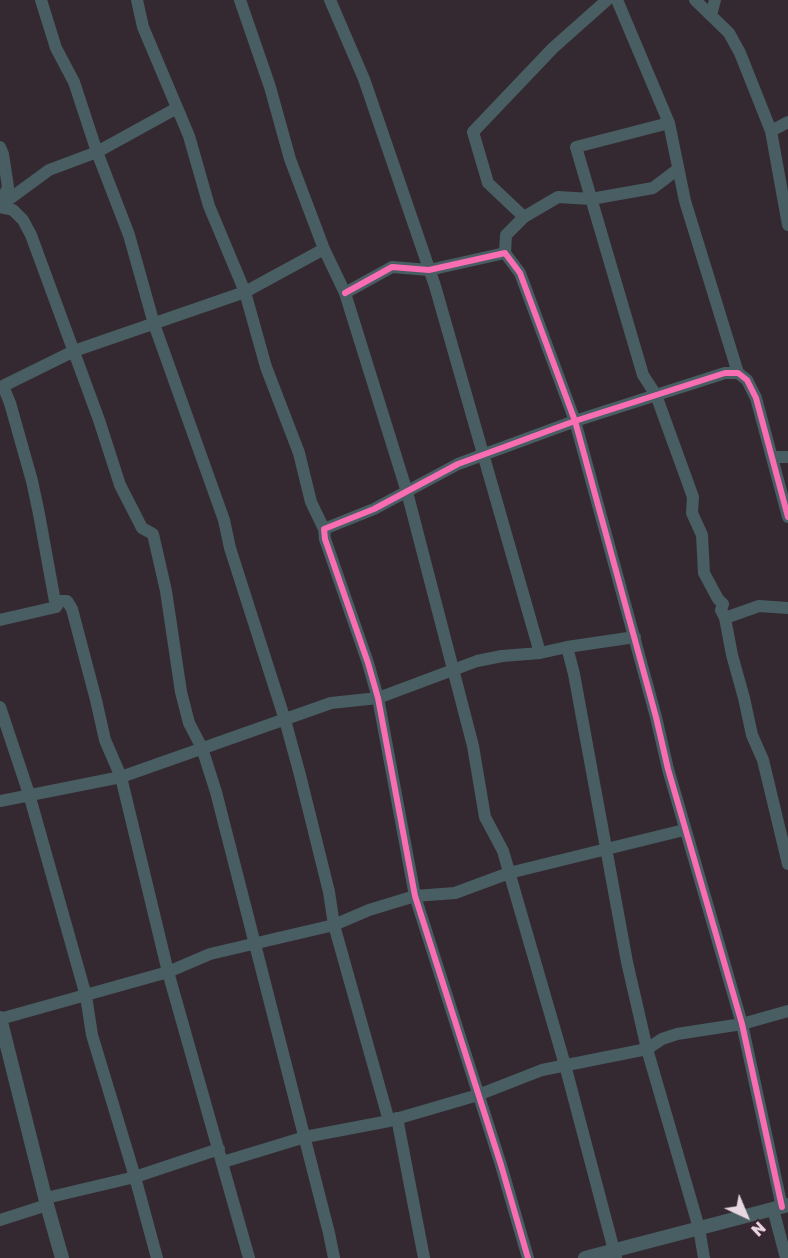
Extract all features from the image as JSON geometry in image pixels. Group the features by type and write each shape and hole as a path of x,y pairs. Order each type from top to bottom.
{"street":[{"path":"40,0 56,48 74,82 97,152 129,236 154,324 224,520 230,548 285,720 313,825 334,925 393,1119 424,1258"},
{"path":"137,0 143,27 189,136 209,206 245,292 266,367 299,453 311,502 324,529 325,538 368,663 378,698 415,896 528,1258"},
{"path":"240,0 270,87 291,159 324,249 345,293 407,492 473,746 485,817 503,851 565,1065 615,1254"},
{"path":"330,0 364,79 429,270 540,653"},
{"path":"524,217 488,183 473,132 553,48 607,0"},
{"path":"617,0 669,123 685,201 738,373 747,380 756,398 788,517"},
{"path":"695,0 729,33 740,53 771,131 788,225"},
{"path":"711,15 716,0"},
{"path":"0,206 49,170 97,152 177,108"},
{"path":"771,131 788,122"},
{"path":"669,123 576,147 642,375 656,396 693,496 692,513 702,534 704,573 723,604 721,610 725,618 732,655 752,735 763,760 788,864"},
{"path":"0,147 8,186 0,206"},
{"path":"678,169 653,188 591,199 558,197 524,217 506,235 506,254 520,273 575,421 684,830 742,1024 781,1207 786,1258"},
{"path":"0,206 13,210 23,220 74,351 120,484 142,528 153,534 166,591 181,692 189,723 202,748 216,792 334,1258"},
{"path":"56,607 37,503 10,403 2,387 74,351 245,292 324,249"},
{"path":"345,293 392,267 429,270 506,254"},
{"path":"324,529 374,509 458,464 575,421 725,373 738,373"},
{"path":"772,457 788,457"},
{"path":"0,620 56,607 60,601 67,601 72,609 105,740 121,777 168,972 249,1258"},
{"path":"725,618 759,606 788,608"},
{"path":"0,801 121,777 331,703 378,698 477,661 634,637"},
{"path":"567,647 574,674 627,962 647,1049 699,1228 704,1258"},
{"path":"0,707 29,794 86,996 93,1035 157,1258"},
{"path":"62,1258 0,1019 168,972 210,954 334,925 369,910 415,896 455,893 509,873 684,830"},
{"path":"223,1162 304,1137 393,1119 478,1095 542,1070 647,1049 662,1039 677,1034 742,1024 788,1011"},
{"path":"0,1220 46,1202 135,1177 219,1149"},
{"path":"585,1258 615,1254 699,1228 781,1207"}],"cycle path":[{"path":"345,293 392,267 429,270 505,253 520,273 575,421 656,717 668,769 742,1024 782,1207"},
{"path":"528,1258 501,1165 415,896 378,698 325,539 324,529 374,509 458,464 575,421 725,373 738,373 747,380 756,398 788,517"}]}
